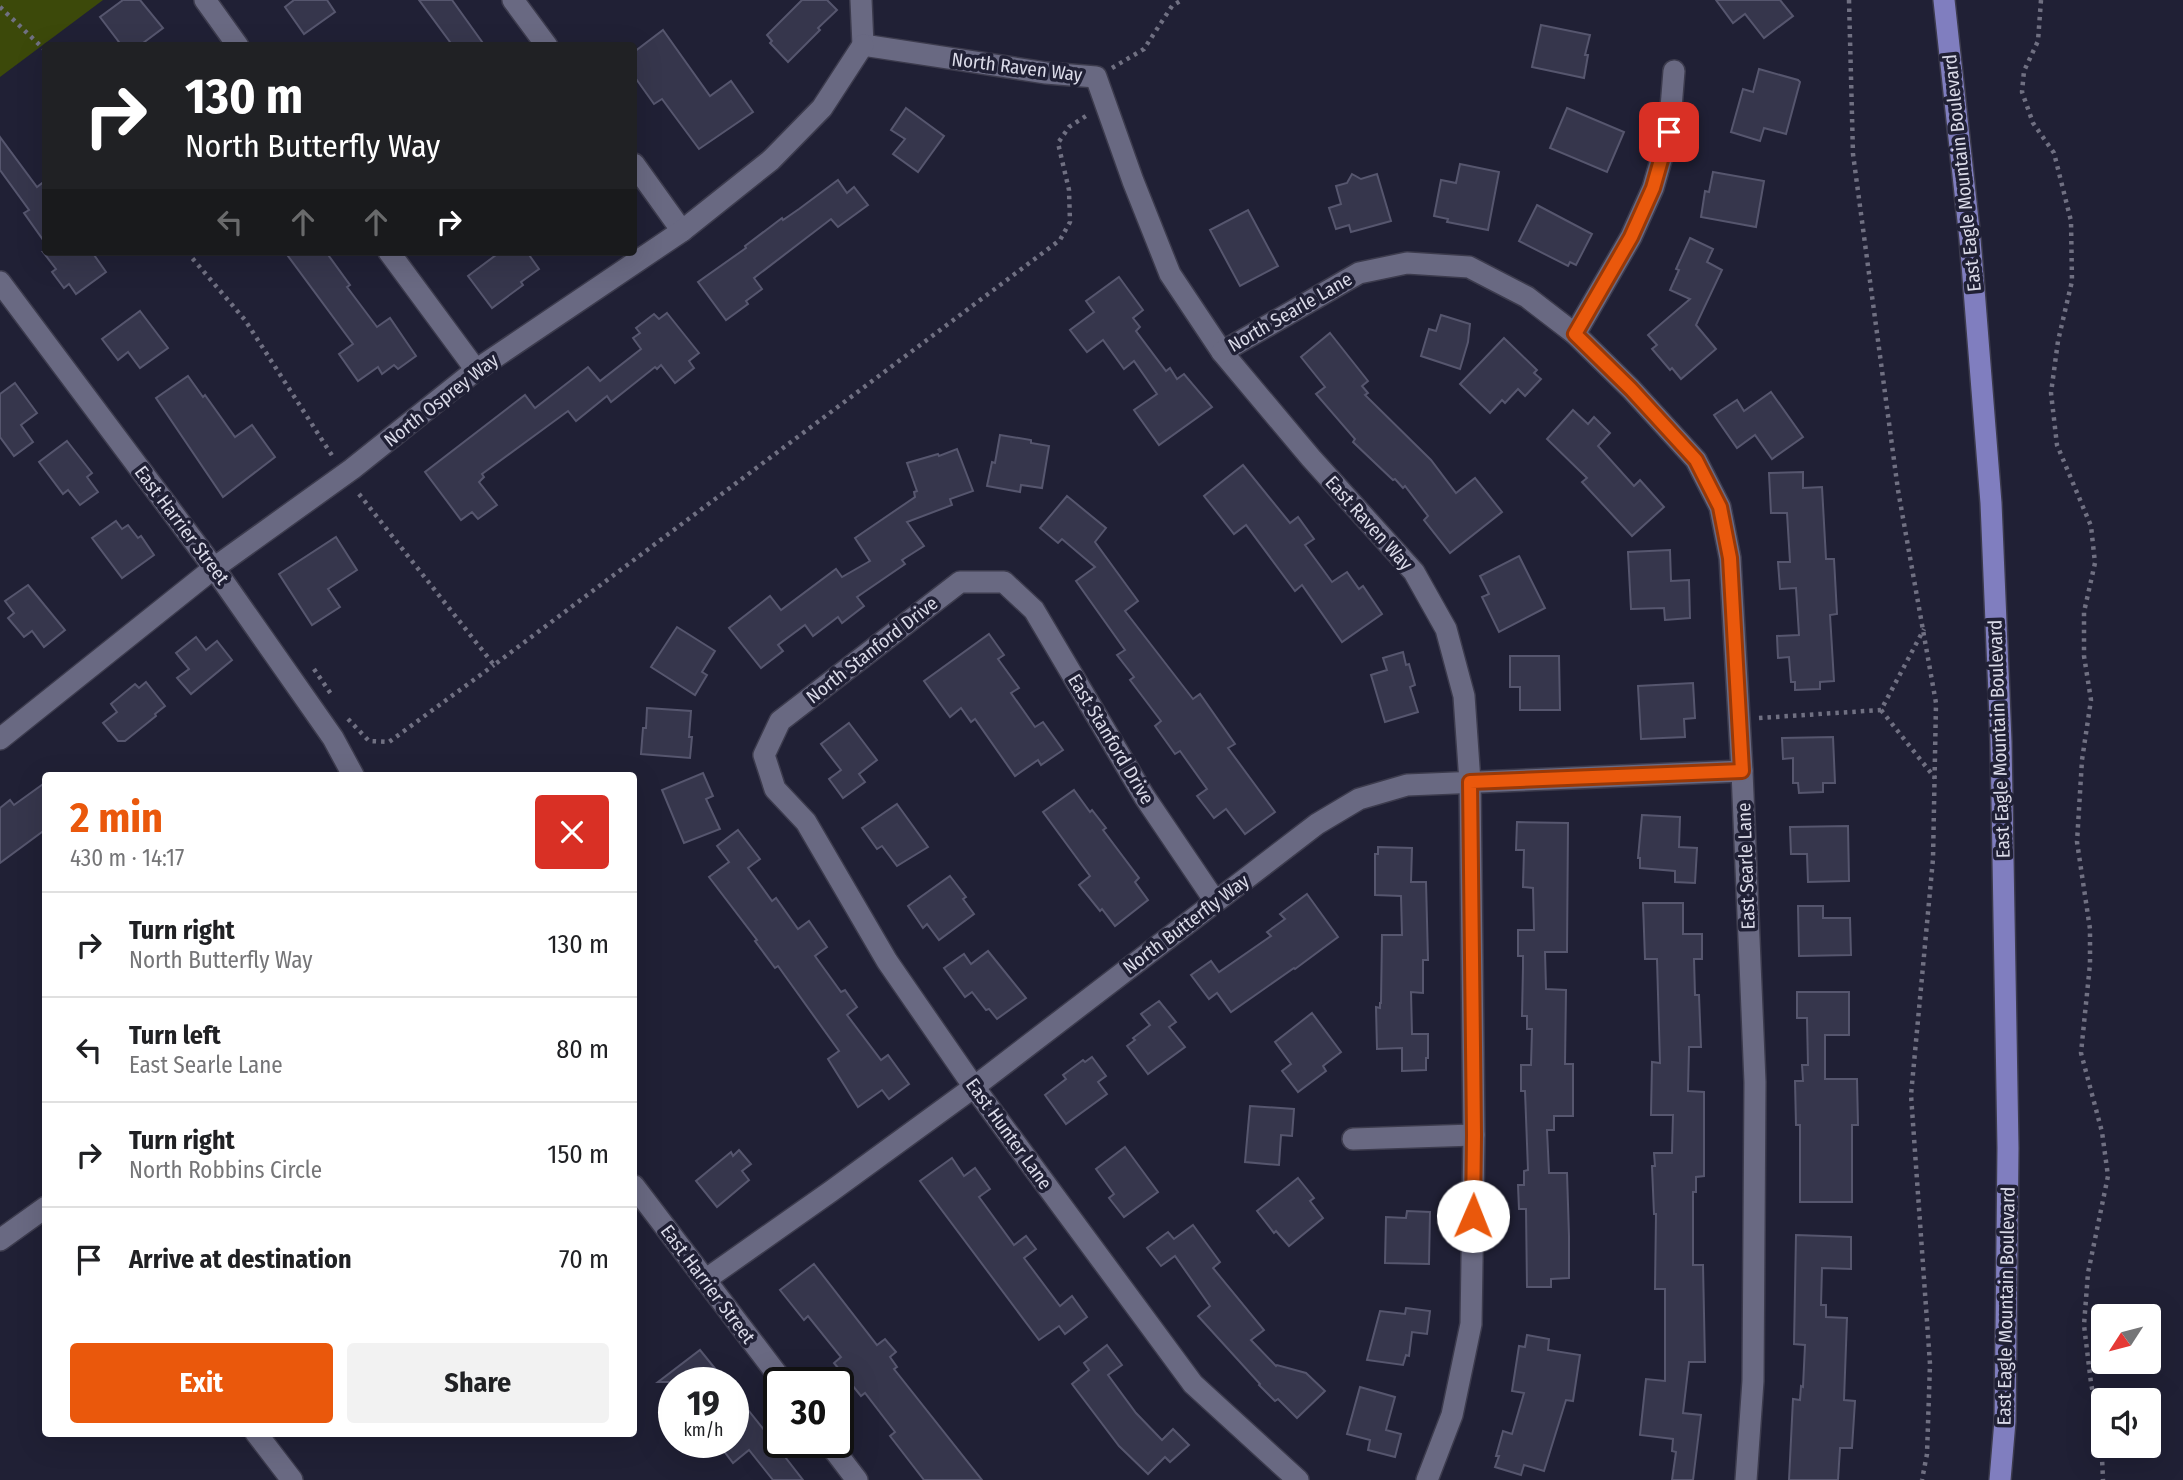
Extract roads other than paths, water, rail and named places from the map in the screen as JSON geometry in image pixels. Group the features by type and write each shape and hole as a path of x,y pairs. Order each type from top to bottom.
{"main road":[{"name":"East Eagle Mountain Boulevard","path":"1944,0 1970,239 1991,503 2001,742 2008,1161 2005,1422 2000,1480"}],"street":[{"path":"205,0 236,42"},
{"path":"513,0 544,42"},
{"path":"861,0 863,45"},
{"name":"North Raven Way","path":"863,45 1046,73 1096,77"},
{"name":"North Osprey Way","path":"4,728 214,568 352,468 476,370 682,231 771,160 822,108 863,45"},
{"path":"1575,334 1631,237 1653,188 1669,132 1674,71"},
{"name":"East Raven Way","path":"1096,77 1170,274 1222,352 1311,458 1414,572 1446,629 1461,682 1470,782 1474,1135 1471,1324 1452,1415 1427,1480"},
{"path":"637,168 682,231"},
{"path":"392,256 476,370"},
{"name":"East Searle Lane","path":"1359,273 1407,263 1469,267 1527,298 1575,334 1631,389 1696,460 1720,507 1730,558 1755,1082 1753,1381 1746,1480"},
{"name":"North Searle Lane","path":"1222,352 1359,273"},
{"name":"East Harrier Street","path":"0,282 214,568 333,738 351,772"},
{"name":"North Stanford Drive","path":"764,755 780,721 960,582 1004,582"},
{"name":"East Stanford Drive","path":"1004,582 1034,610 1144,796 1216,901"},
{"name":"East Hunter Lane","path":"764,755 775,789 806,822 887,961 974,1087 1193,1384 1298,1480"},
{"name":"North Butterfly Way","path":"705,1280 974,1087 1317,824 1359,799 1407,785 1742,771"},
{"path":"1353,1139 1474,1135"},
{"name":"East Harrier Street","path":"637,1190 772,1367"},
{"path":"0,1240 42,1210"},
{"path":"259,1437 292,1480"},
{"path":"840,1458 857,1480"}]}
